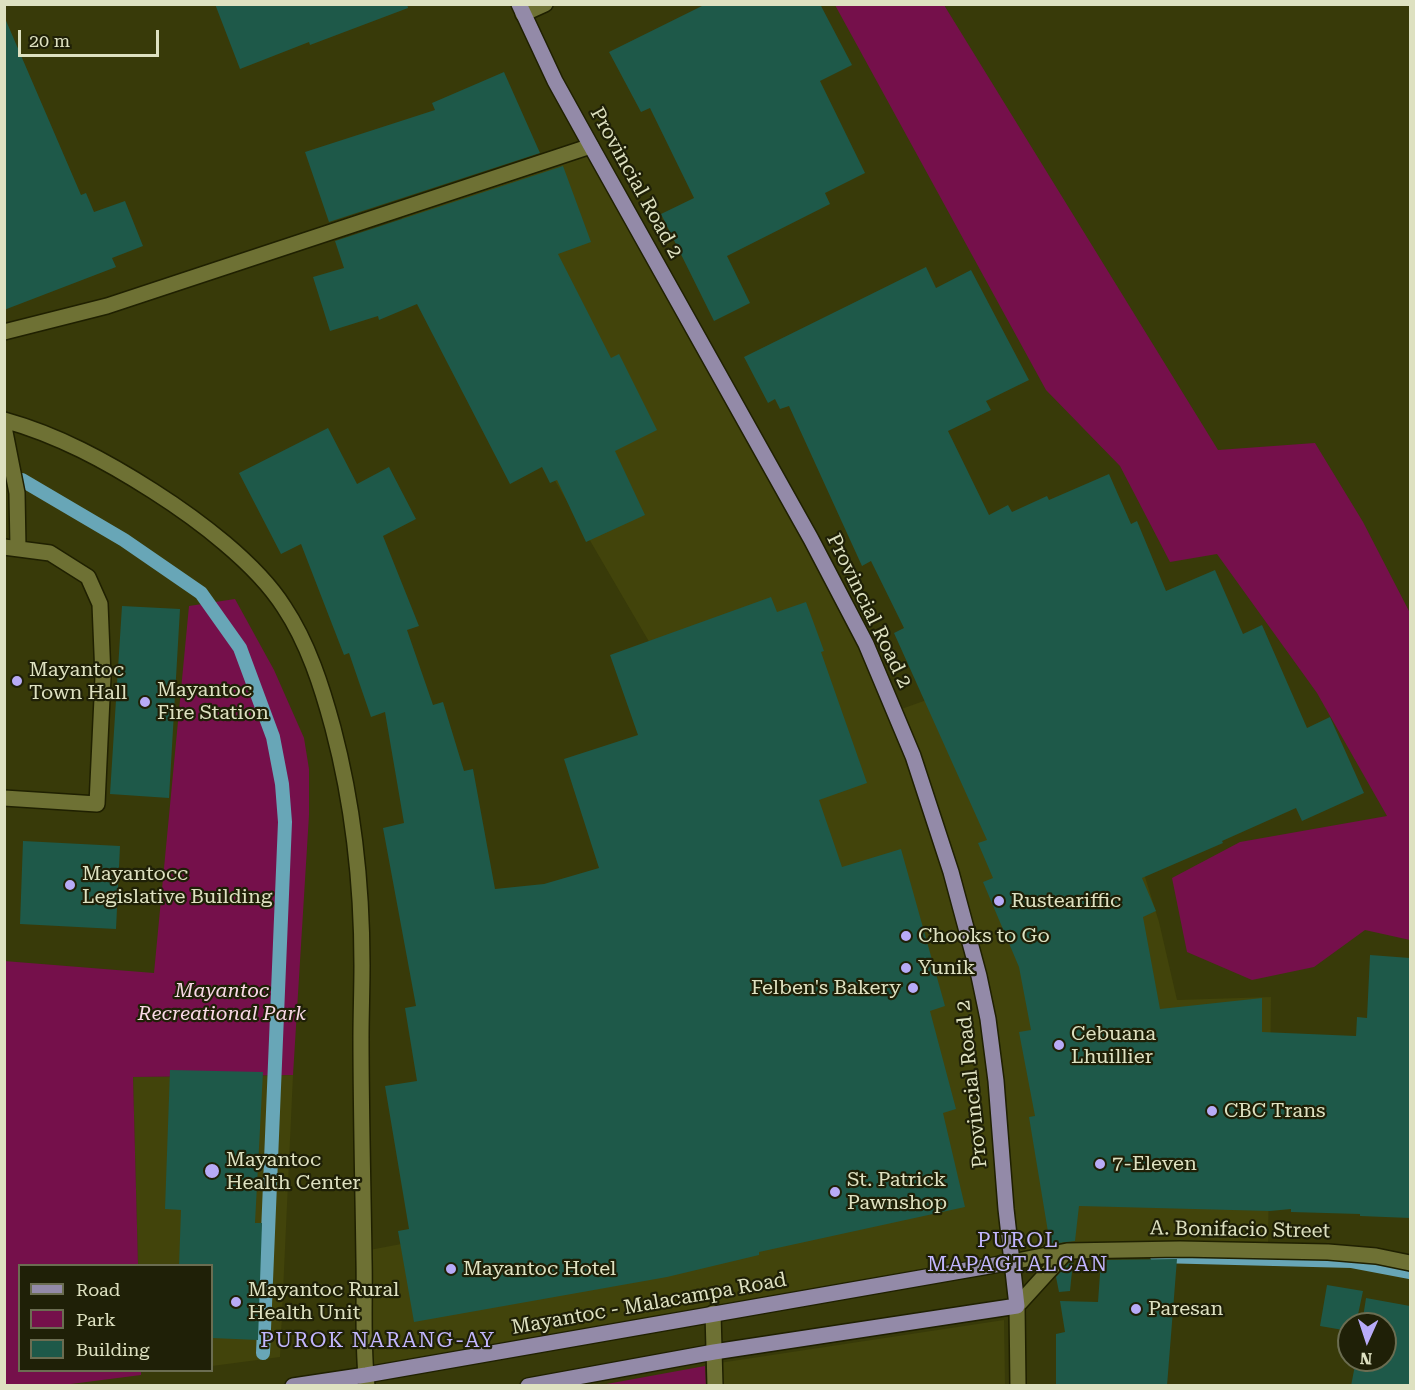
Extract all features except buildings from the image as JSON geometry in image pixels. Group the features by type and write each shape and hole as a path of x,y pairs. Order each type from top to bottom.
{"main road":[{"name":"Provincial Road 2","path":"521,9 555,81 812,538 866,645 913,756 951,872 988,1019 1017,1306"},
{"name":"Mayantoc - Malacampa Road","path":"293,1386 366,1380 713,1313 1012,1262"},
{"path":"528,1386 714,1352 1017,1306"}],"street":[{"name":"Provincial Road 2","path":"521,9 545,4"},
{"path":"4,332 108,306 591,146"},
{"path":"4,420 33,428 71,444 177,506 230,548 259,577 284,606 307,650 324,696 339,750 349,807 359,893 362,963 366,1380"},
{"path":"4,427 17,493 11,547 50,553 88,577 100,604 103,677 97,804 4,798"},
{"name":"A. Bonifacio Street","path":"1012,1262 1067,1251 1268,1250 1376,1256 1410,1263"},
{"path":"1018,1386 1017,1306 1067,1251"},
{"path":"713,1313 715,1386"}],"shaded area":[{"path":"591,146 811,539 893,712 1033,662 1127,819 1159,922 1177,1000 1271,997 1268,1250 1012,1262 367,1375 364,1251 851,1160 759,830 397,210"},
{"name":"Mayantoc Health Center","path":"293,1075 280,1357 213,1366 213,1264 138,1264 133,1077"},
{"path":"1004,1320 1005,1385 720,1385 719,1363"}],"green space":[{"path":"835,5 944,5 1218,450 1315,443 1363,522 1410,613 1410,940 1365,930 1314,967 1252,980 1187,952 1172,878 1240,842 1387,816 1317,693 1217,554 1170,562 1120,466 1046,390"},
{"name":"Mayantoc Recreational Park","path":"235,599 274,670 304,738 309,769 309,815 293,1075 133,1077 138,1264 18,1264 18,1372 141,1372 141,1375 63,1385 5,1385 4,961 154,973 189,606"},
{"path":"705,1366 706,1385 601,1385"}],"waterway":[{"path":"22,480 124,540 201,593 240,648 273,737 282,784 285,822 263,1353"},
{"path":"1157,1256 1352,1261 1410,1272"}],"place":[{"name":"Mayantoc Town Hall","path":"17,681"},
{"name":"Mayantoc Fire Station","path":"145,702"},
{"name":"Mayantocc Legislative Building","path":"70,885"},
{"name":"Rusteariffic","path":"999,901"},
{"name":"Chooks to Go","path":"906,936"},
{"name":"Yunik","path":"906,968"},
{"name":"Felben's Bakery","path":"913,988"},
{"name":"Cebuana Lhuillier","path":"1059,1045"},
{"name":"CBC Trans","path":"1212,1111"},
{"name":"7-Eleven","path":"1100,1164"},
{"name":"Mayantoc Health Center","path":"212,1171"},
{"name":"St. Patrick Pawnshop","path":"835,1192"},
{"name":"Mayantoc Hotel","path":"451,1269"},
{"name":"Mayantoc Rural Health Unit","path":"236,1302"},
{"name":"Paresan","path":"1136,1309"}],"district":[{"name":"PUROL MAPAGTALCAN","path":"1018,1253"},
{"name":"PUROK NARANG-AY","path":"378,1341"}]}
